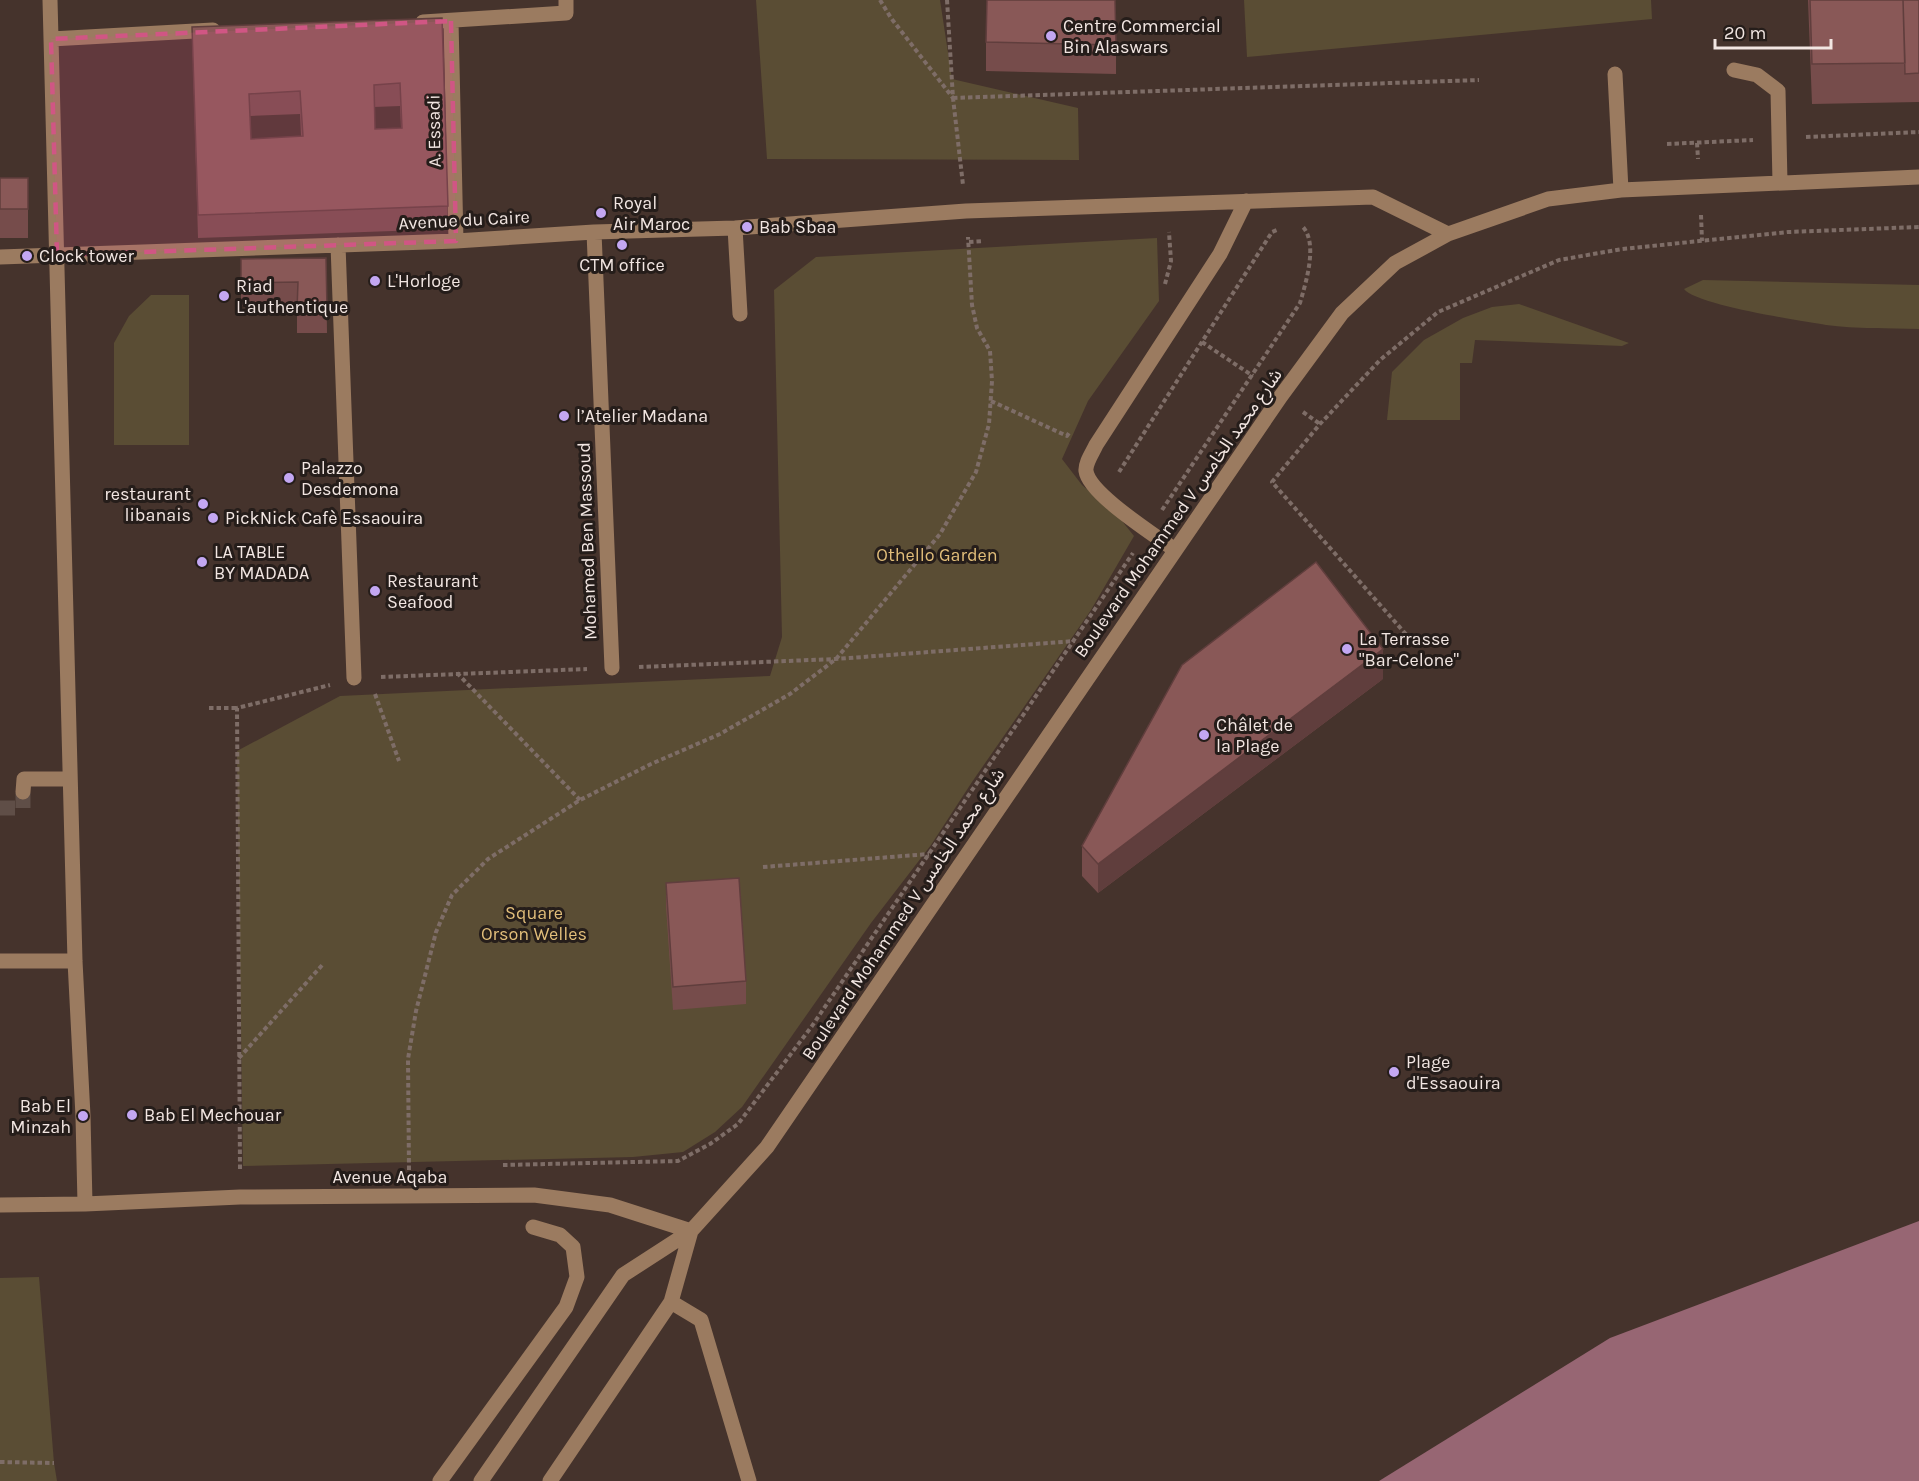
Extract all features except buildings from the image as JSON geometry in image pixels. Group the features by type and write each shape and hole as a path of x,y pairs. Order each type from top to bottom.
{"street":[{"path":"50,0 75,961 85,1204"},
{"path":"404,23 566,13 566,0"},
{"name":"A. Essadi","path":"451,21 456,241"},
{"path":"51,39 226,30"},
{"path":"1734,70 1757,75 1779,91 1780,183"},
{"path":"1615,74 1621,190"},
{"name":"Boulevard Mohammed V شارع محمد الخامس","path":"691,1231 767,1147 1281,396 1342,314 1395,263 1449,234 1548,199 1621,190 1919,177"},
{"name":"Avenue du Caire","path":"0,257 456,241 594,232 741,228 966,211 1373,197 1449,234"},
{"path":"1175,550 1100,495 1089,480 1086,468 1096,445 1220,254 1246,201"},
{"path":"740,314 741,228"},
{"name":"Mohamed Ben Massoud","path":"594,232 612,668"},
{"path":"338,245 362,678"},
{"path":"23,792 24,779 70,779"},
{"path":"0,961 75,961"},
{"name":"Avenue Aqaba","path":"0,1205 85,1204 240,1197 534,1195 610,1205 691,1231"},
{"path":"440,1481 566,1307 577,1277 573,1247 560,1235 534,1227"},
{"path":"550,1481 671,1302 691,1231"},
{"path":"481,1481 623,1275 691,1231"},
{"path":"671,1302 701,1320 749,1481"}],"path":[{"path":"880,0 891,18 953,98"},
{"path":"410,1196 408,1059 416,1011 436,932 452,895 488,859 579,800 651,764 720,734 790,694 836,659 940,534 976,472 989,424 992,381 990,351 977,328 972,305 969,242 953,98 947,0"},
{"path":"953,98 1479,80"},
{"path":"1411,640 1272,482 1320,424 1380,360 1438,312 1559,260 1622,249 1788,232 1919,227"},
{"path":"1163,291 1171,261 1168,229"},
{"path":"969,242 993,240"},
{"path":"991,401 1067,436 1074,425"},
{"path":"209,708 237,708 362,678 836,659 1075,641 1100,659"},
{"path":"457,673 579,800"},
{"path":"362,678 399,761"},
{"path":"237,708 240,1197"},
{"path":"763,867 930,854"},
{"path":"495,1165 678,1161 710,1144 738,1124 777,1074 878,929"},
{"path":"239,1058 324,963"},
{"path":"409,1167 420,1167"},
{"path":"0,1462 54,1463"}],"highlighted area":[{"path":"451,21 456,241 57,255 51,39"}],"green space":[{"path":"756,0 940,0 952,79 1078,108 1079,160 767,159"},
{"path":"1244,0 1651,0 1652,19 1247,57"},
{"path":"1157,238 1159,301 1088,401 1062,459 1082,485 1118,516 1134,536 1091,610 931,845 871,923 742,1107 715,1132 683,1152 633,1157 243,1166 237,751 340,696 770,676 782,637 774,290 816,257"},
{"path":"1703,280 1919,285 1919,329 1849,327 1795,320 1708,301 1684,289"},
{"path":"151,295 189,295 189,445 114,445 114,343 129,316"},
{"path":"1519,304 1629,343 1622,346 1475,340 1472,363 1460,363 1460,420 1387,420 1392,372 1424,340 1463,318 1492,307"},
{"path":"39,1277 57,1481 0,1481 0,1278"}],"shaded area":[{"path":"1919,1221 1919,1481 1379,1481 1610,1338"}],"tunnel":[{"path":"0,808 23,808 23,792"}],"place":[{"name":"Centre Commercial Bin Alaswars","path":"1051,36"},
{"name":"Royal Air Maroc","path":"601,213"},
{"name":"Bab Sbaa","path":"747,227"},
{"name":"CTM office","path":"622,245"},
{"name":"Clock tower","path":"27,256"},
{"name":"L'Horloge","path":"375,281"},
{"name":"Riad L'authentique","path":"224,296"},
{"name":"l’Atelier Madana","path":"564,416"},
{"name":"Palazzo Desdemona","path":"289,478"},
{"name":"restaurant libanais","path":"203,504"},
{"name":"PickNick Cafè Essaouira","path":"213,518"},
{"name":"LA TABLE BY MADADA","path":"202,562"},
{"name":"Restaurant Seafood","path":"375,591"},
{"name":"La Terrasse \"Bar-Celone\"","path":"1347,649"},
{"name":"Châlet de la Plage","path":"1204,735"},
{"name":"Plage d'Essaouira","path":"1394,1072"},
{"name":"Bab El Mechouar","path":"132,1115"},
{"name":"Bab El Minzah","path":"83,1116"}],"park label":[{"name":"Othello Garden","path":"937,555"},
{"name":"Square Orson Welles","path":"534,923"}]}
